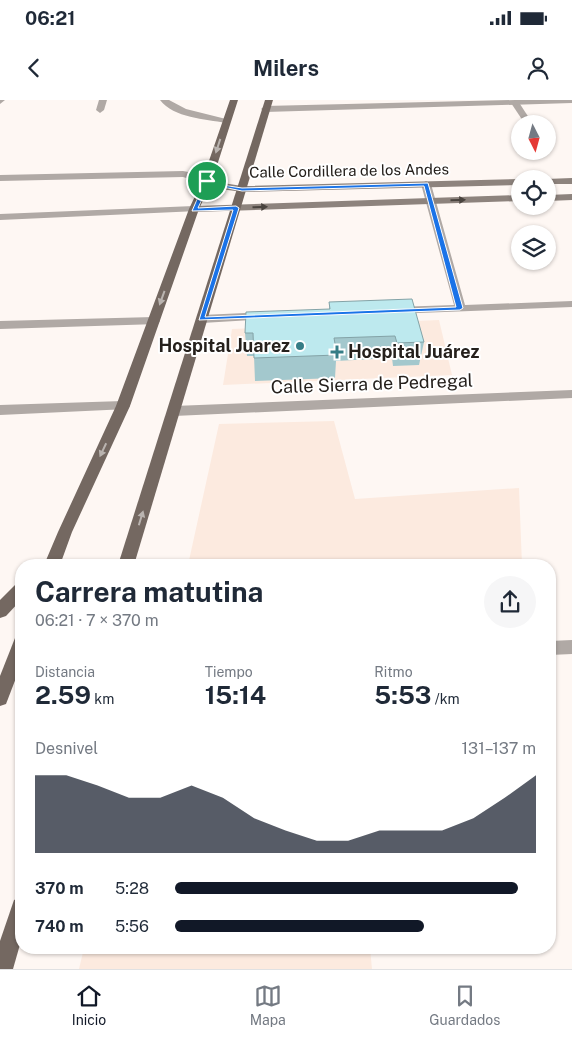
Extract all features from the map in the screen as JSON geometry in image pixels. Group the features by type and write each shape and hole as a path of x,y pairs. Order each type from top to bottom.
{"main road":[{"path":"54,559 123,406 194,209 207,181 234,100"},
{"path":"128,559 267,105"},
{"name":"Calle Cordillera de los Andes","path":"207,181 222,186 242,189 511,182"},
{"path":"556,181 572,181"},
{"path":"556,198 572,197"},
{"name":"Calle Cordillera de los Andes","path":"194,209 511,198"},
{"path":"45,559 65,532"},
{"path":"0,612 15,596"},
{"path":"2,688 15,657"},
{"path":"2,969 15,942"}],"street":[{"path":"100,110 103,100"},
{"path":"164,100 167,104 186,111 226,120"},
{"path":"267,105 567,101 572,111"},
{"path":"515,103 522,115"},
{"name":"Calle Cordillera de los Andes","path":"0,178 184,174 207,181"},
{"path":"426,184 460,308"},
{"path":"0,217 194,209"},
{"path":"380,312 572,304"},
{"path":"202,319 281,316"},
{"path":"0,325 154,322"},
{"name":"Calle Sierra de Pedregal","path":"174,411 572,394"},
{"path":"0,410 123,406"},
{"path":"556,648 572,647"}],"shaded area":[{"name":"Hospital Juárez","path":"439,320 452,375 223,385 232,329"},
{"path":"334,421 355,499 519,488 522,559 189,559 219,424"},
{"path":"83,954 371,954 372,969 79,969"}],"building":[{"path":"412,299 424,342 397,343 395,336 334,338 337,355 254,358 253,333 245,333 246,312 330,309 329,302"}],"place":[{"name":"Hospital Juarez","path":"300,346"},
{"name":"Hospital Juárez","path":"337,352"}],"route":[{"path":"207,181 222,186 242,189 426,184 460,308 202,319 236,208 194,209 207,181"}]}
